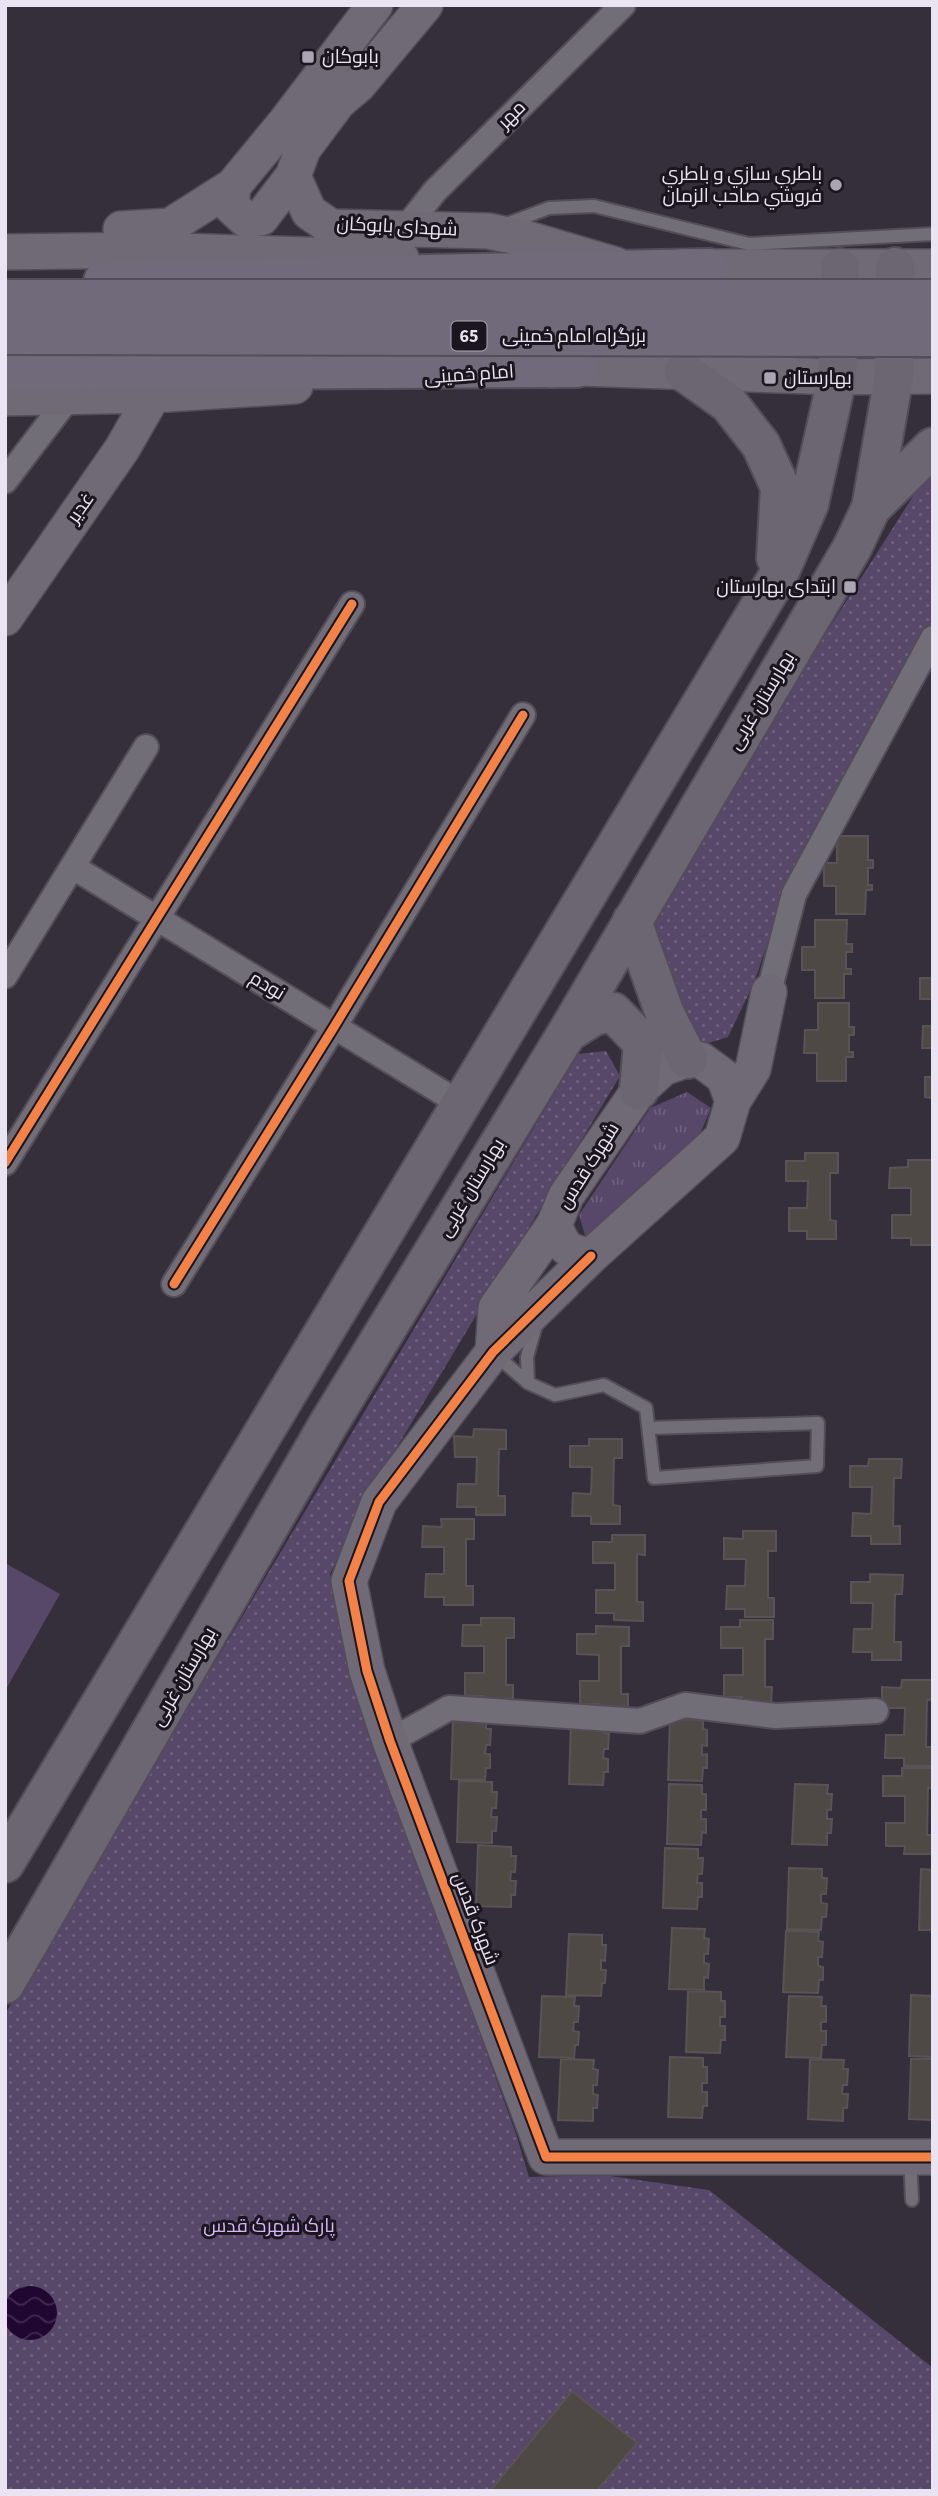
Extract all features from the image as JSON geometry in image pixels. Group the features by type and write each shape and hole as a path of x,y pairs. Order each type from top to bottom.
{"highway":[{"path":"5,283 709,268"},
{"name":"بزرگراه امام خمینی","path":"5,299 933,299"},
{"name":"بزرگراه امام خمینی","path":"5,335 933,337"},
{"path":"5,371 576,369"}],"main road":[{"name":"بهارستان غربی","path":"5,1984 326,1428 567,1033 852,548 871,508 894,376 895,267"},
{"path":"5,1863 777,578 809,504 837,377 840,268"},
{"path":"684,372 729,404 761,445 780,486 776,542 777,578"},
{"path":"871,508 933,447"},
{"path":"746,629 765,624 784,632 791,653"},
{"path":"632,921 665,1014 700,1063"},
{"path":"567,1033 594,1016 613,1012 643,1043 639,1090"},
{"path":"43,1801 94,1833"}],"street":[{"path":"5,236 170,226 233,186 375,5"},
{"path":"233,186 231,206 246,219 261,218 293,176 303,149 338,102 358,85 425,5"},
{"name":"مهر","path":"405,229 435,191 623,5"},
{"name":"شهدای بابوکان","path":"293,176 309,212 331,227 488,231 528,239 615,265"},
{"path":"5,252 148,250 709,268 933,268"},
{"name":"امام خمینی","path":"5,398 153,395 576,369 837,377 933,376"},
{"name":"غدیر","path":"5,618 122,449 153,395"},
{"path":"5,481 69,397"},
{"path":"5,1163 352,604"},
{"path":"591,1256 722,1138 733,1101 753,1069 794,894 933,638"},
{"path":"174,1284 523,715"},
{"path":"5,976 146,747"},
{"name":"نودم","path":"73,867 461,1104"},
{"name":"شهرک قدس","path":"591,1256 573,1253 560,1240 554,1224 566,1196 639,1090 663,1068 700,1063 724,1056 748,1029 769,992"},
{"path":"700,1063 724,1077 733,1101"},
{"path":"493,1352 496,1308 554,1224"},
{"name":"شهرک قدس","path":"591,1256 493,1352 379,1503 349,1581 367,1671 390,1741 546,2157 921,2157"},
{"path":"390,1741 449,1708 640,1721 685,1705 776,1716 876,1711"}],"lane":[{"path":"488,231 550,208 594,206 749,244 933,234"},
{"path":"528,1382 527,1357 543,1302"},
{"path":"493,1352 528,1382 555,1395 604,1385 646,1408 654,1478 817,1466 818,1423 649,1428"},
{"path":"912,2200 921,2157"}],"green space":[{"path":"933,469 933,630 785,890 754,983 728,1037 696,1047 644,920 929,471"},
{"name":"پارک شهرک قدس","path":"606,1051 620,1076 373,1487 330,1574 373,1739 516,2134 529,2177 603,2175 709,2190 933,2368 933,2491 5,2491 5,2014 578,1054"},
{"path":"687,1092 711,1108 700,1134 587,1242 579,1215 650,1108"},
{"path":"5,1563 60,1594 5,1691"}],"water":[{"path":"35,2286 45,2290 53,2298 57,2313 53,2328 45,2336 25,2340 15,2336 7,2328 3,2308 7,2298 15,2290"}],"building":[{"path":"837,836 868,836 868,860 873,860 873,868 868,868 868,885 872,885 872,890 866,890 865,914 836,914 836,886 824,886 824,863 837,863"},
{"path":"815,920 847,920 846,944 852,944 852,952 846,952 846,969 851,969 851,974 844,974 844,998 815,998 815,970 802,970 802,947 815,947"},
{"path":"920,978 933,978 933,999 920,999"},
{"path":"818,1003 849,1003 849,1027 854,1027 854,1035 849,1035 849,1052 853,1052 853,1057 846,1057 846,1081 817,1081 817,1053 804,1053 805,1030 818,1030"},
{"path":"923,1026 933,1026 933,1048 922,1048"},
{"path":"925,1077 933,1077 933,1098 925,1097"},
{"path":"805,1153 838,1153 838,1173 830,1173 830,1220 836,1221 836,1239 807,1239 807,1231 789,1231 789,1208 807,1208 808,1181 786,1181 786,1161 805,1161"},
{"path":"908,1160 933,1160 933,1245 911,1245 911,1238 892,1238 892,1215 911,1215 911,1188 889,1188 890,1168 908,1167"},
{"path":"474,1429 506,1430 506,1449 499,1449 498,1496 505,1496 505,1515 476,1515 476,1507 457,1507 458,1484 476,1484 477,1457 455,1457 454,1436 473,1437"},
{"path":"589,1439 622,1439 622,1458 614,1458 613,1505 620,1506 620,1524 591,1524 591,1516 572,1516 573,1493 591,1494 592,1467 570,1467 570,1446 589,1446"},
{"path":"869,1459 902,1459 901,1478 894,1478 893,1526 900,1526 900,1544 871,1544 871,1536 852,1536 853,1513 871,1514 872,1487 850,1487 850,1466 868,1466"},
{"path":"441,1519 474,1519 474,1539 466,1539 466,1586 473,1586 473,1605 444,1605 444,1597 425,1597 426,1574 444,1574 444,1547 422,1547 423,1526 442,1527"},
{"path":"743,1531 776,1531 776,1551 768,1551 768,1598 774,1598 774,1617 745,1617 745,1609 726,1609 727,1586 745,1586 746,1559 724,1559 724,1538 743,1539"},
{"path":"612,1535 645,1535 645,1555 637,1554 637,1602 643,1602 643,1621 614,1620 614,1613 596,1613 596,1590 615,1590 615,1563 593,1563 593,1542 612,1542"},
{"path":"870,1574 903,1575 902,1594 895,1594 894,1642 901,1642 901,1660 872,1660 872,1652 853,1652 854,1629 872,1629 873,1603 851,1603 851,1582 870,1582"},
{"path":"481,1618 514,1618 514,1638 506,1638 506,1685 513,1685 513,1704 484,1704 484,1696 465,1696 465,1673 484,1673 484,1646 462,1646 463,1625 481,1625"},
{"path":"740,1620 773,1620 773,1639 765,1639 765,1687 772,1687 771,1705 742,1705 742,1697 724,1697 724,1675 743,1675 743,1648 721,1648 721,1627 740,1627"},
{"path":"596,1626 629,1627 629,1646 621,1646 621,1694 628,1694 628,1712 599,1712 599,1704 580,1704 580,1681 599,1681 599,1655 577,1654 577,1634 596,1634"},
{"path":"902,1680 933,1680 933,1700 927,1700 926,1747 933,1747 933,1766 904,1766 904,1758 885,1758 886,1735 904,1735 905,1708 882,1708 882,1687 901,1688"},
{"path":"453,1719 486,1720 486,1729 491,1729 490,1745 486,1745 485,1754 490,1754 490,1768 486,1768 485,1780 451,1779"},
{"path":"670,1719 703,1720 703,1729 707,1730 707,1746 702,1745 702,1755 707,1754 707,1768 703,1768 702,1781 668,1780"},
{"path":"571,1723 604,1724 604,1733 609,1734 608,1749 604,1749 603,1758 608,1759 608,1772 604,1772 603,1785 569,1784"},
{"path":"902,1768 933,1768 933,1788 928,1788 927,1835 933,1835 933,1854 904,1854 905,1846 886,1846 886,1823 905,1823 905,1796 883,1796 883,1776 902,1776"},
{"path":"459,1781 492,1782 492,1792 497,1792 496,1808 492,1808 491,1817 497,1817 496,1831 492,1831 492,1843 457,1842"},
{"path":"669,1784 702,1785 702,1794 706,1794 706,1810 701,1810 701,1819 706,1819 706,1833 702,1832 701,1845 667,1844"},
{"path":"795,1784 828,1785 827,1794 832,1794 831,1810 827,1810 827,1819 832,1819 831,1833 827,1833 827,1845 792,1844"},
{"path":"478,1845 511,1847 511,1856 516,1856 515,1872 511,1872 510,1881 516,1881 515,1895 511,1895 511,1907 476,1906"},
{"path":"665,1848 698,1849 698,1858 703,1858 702,1874 698,1874 697,1883 702,1883 702,1897 698,1897 697,1909 663,1908"},
{"path":"789,1868 822,1869 822,1878 827,1878 826,1894 821,1894 821,1903 827,1904 821,1930 787,1929"},
{"path":"921,1869 933,1870 933,1930 919,1930"},
{"path":"672,1928 705,1929 704,1938 709,1939 704,1963 709,1964 708,1978 704,1977 704,1990 669,1989"},
{"path":"786,1931 819,1932 818,1941 823,1942 818,1966 823,1967 823,1980 819,1980 818,1993 783,1992"},
{"path":"569,1934 602,1935 602,1945 606,1945 605,1961 601,1960 601,1970 606,1970 601,1996 566,1995"},
{"path":"688,1991 721,1992 721,2001 725,2001 725,2017 720,2017 720,2026 725,2026 725,2040 721,2040 720,2053 686,2052"},
{"path":"911,1995 933,1996 933,2057 909,2056"},
{"path":"542,1996 575,1997 574,2006 579,2006 578,2022 574,2022 573,2031 579,2032 574,2058 539,2057"},
{"path":"789,1996 822,1997 821,2006 826,2006 826,2022 821,2022 821,2031 826,2031 826,2045 822,2045 821,2058 786,2057"},
{"path":"670,2057 703,2058 703,2067 707,2067 707,2083 702,2083 702,2092 707,2092 707,2106 703,2106 702,2118 668,2117"},
{"path":"561,2059 594,2060 593,2069 598,2070 593,2094 598,2095 597,2108 593,2108 593,2121 558,2120"},
{"path":"810,2059 844,2060 843,2069 848,2069 847,2085 843,2085 842,2094 848,2094 847,2108 843,2108 843,2121 808,2119"},
{"path":"911,2059 933,2059 933,2120 909,2119"},
{"path":"572,2391 637,2443 597,2491 490,2491"}],"cycle path":[{"path":"5,1163 352,604"},
{"path":"174,1284 523,715"},
{"path":"591,1256 493,1352 379,1502 349,1581 367,1671 390,1741 546,2157 933,2157"}],"place":[{"name":"بابوکان","path":"308,57"},
{"name":"باطري سازي و باطري فروشي صاحب الزمان","path":"836,185"},
{"name":"بهارستان","path":"770,378"},
{"name":"ابتدای بهارستان","path":"850,587"}]}
